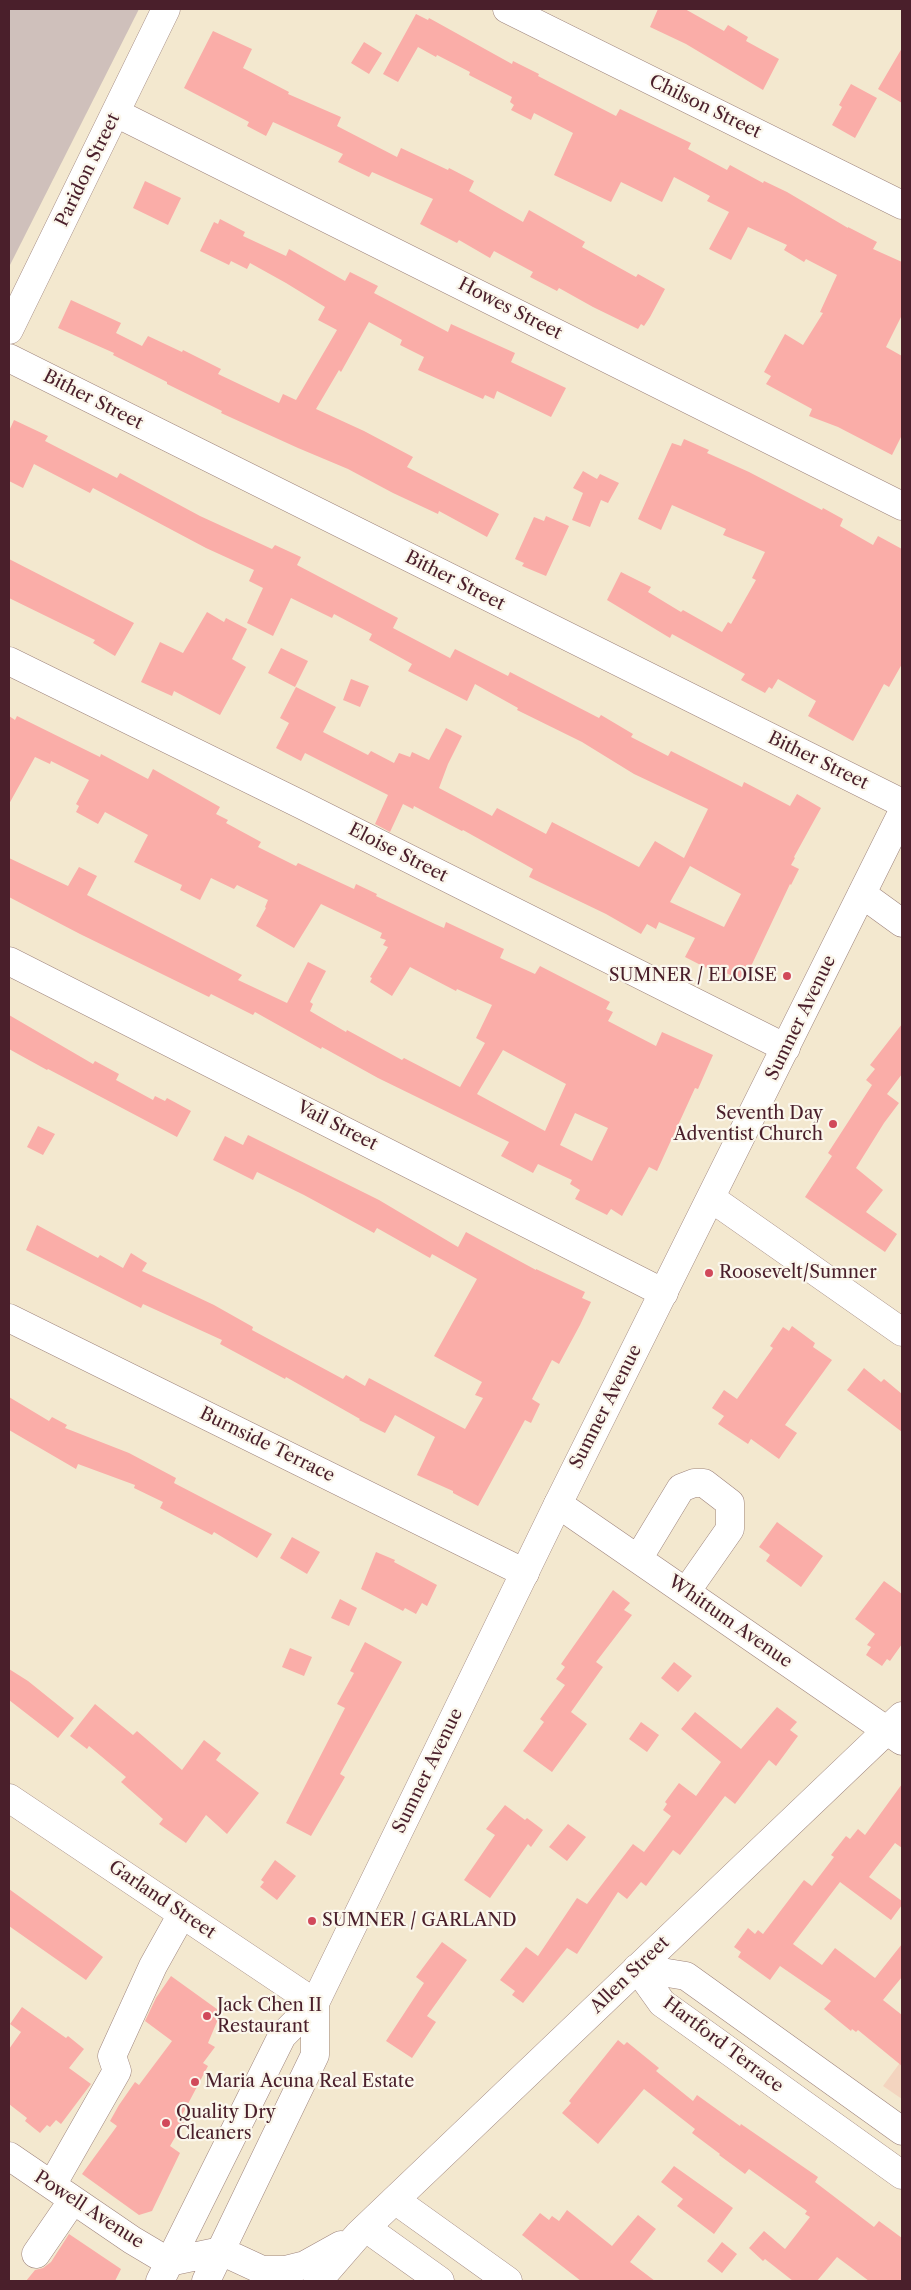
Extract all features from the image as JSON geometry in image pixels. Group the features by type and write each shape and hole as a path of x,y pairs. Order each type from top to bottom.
{"street":[{"name":"Paridon Street","path":"9,330 166,9"},
{"name":"Chilson Street","path":"507,9 902,205"},
{"name":"Howes Street","path":"116,113 902,506"},
{"name":"Bither Street","path":"9,358 902,803"},
{"name":"Eloise Street","path":"9,662 311,809 786,1048"},
{"name":"Sumner Avenue","path":"170,2275 282,2036 315,2003 558,1504 902,813"},
{"path":"862,894 902,923"},
{"name":"Vail Street","path":"9,961 664,1293"},
{"path":"712,1198 902,1332"},
{"name":"Burnside Terrace","path":"9,1318 525,1573"},
{"path":"638,1559 682,1488 694,1482 704,1484 730,1503 730,1529 686,1592"},
{"name":"Whittum Avenue","path":"558,1504 686,1592 897,1729"},
{"name":"Allen Street","path":"318,2281 362,2231 637,1968 897,1729"},
{"name":"Garland Street","path":"9,1798 315,2003"},
{"path":"36,2254 117,2071 112,2056 154,1966 182,1914"},
{"name":"Hartford Terrace","path":"637,1968 686,1976 902,2131"},
{"name":"Hartford Terrace","path":"637,1968 662,2003 902,2175"},
{"name":"Sumner Avenue","path":"206,2281 315,2055 315,2003"},
{"name":"Powell Avenue","path":"9,2156 132,2240 170,2275"},
{"path":"395,2200 508,2281"},
{"path":"362,2231 440,2281"},
{"name":"Allen Street","path":"221,2251 262,2270 285,2270 305,2265 362,2231"},
{"path":"170,2275 221,2251"}],"shaded area":[{"path":"9,9 139,9 9,267"},
{"path":"902,2060 902,2099 883,2086"}],"building":[{"path":"658,9 685,9 724,31 728,25 748,37 746,41 779,59 763,90 686,44 650,27"},
{"path":"416,14 428,20 429,18 512,64 513,61 539,74 538,76 616,116 620,109 691,143 688,149 727,170 730,165 763,183 764,181 787,192 848,228 877,242 873,249 902,262 902,315 886,347 902,356 902,435 892,455 838,427 809,416 812,409 766,384 771,376 764,372 785,334 803,345 823,313 820,312 837,275 806,259 804,262 784,250 787,245 748,227 731,260 709,249 729,212 707,201 710,196 674,177 662,202 621,182 611,202 554,175 573,133 534,113 531,120 511,110 514,105 510,102 512,97 469,75 470,72 437,55 436,57 418,47 398,82 383,74"},
{"path":"213,31 252,49 243,68 289,92 288,94 341,117 337,126 397,157 401,148 448,170 449,168 474,181 469,191 523,222 529,210 585,242 582,247 636,277 638,274 665,289 644,326 641,324 638,329 559,288 557,291 530,277 533,272 494,251 490,258 459,240 457,243 420,224 433,199 372,172 369,177 338,162 343,154 273,122 266,136 247,126 249,122 184,88"},
{"path":"364,42 382,53 369,74 351,63"},
{"path":"902,48 902,103 878,89"},
{"path":"851,84 877,98 855,138 832,125 842,107 839,105"},
{"path":"145,181 181,198 168,225 133,208"},
{"path":"220,219 245,232 243,236 286,256 289,249 345,281 350,272 378,286 374,293 448,332 451,324 515,353 511,362 566,388 551,417 497,391 494,399 485,395 483,399 418,370 424,357 400,345 402,340 369,322 341,372 339,370 316,409 364,431 413,457 407,467 499,514 487,537 439,511 438,514 348,469 221,413 222,411 113,355 114,353 58,328 71,300 121,323 116,333 142,346 148,336 182,352 183,350 221,369 218,374 279,403 283,394 296,400 337,330 318,320 325,307 286,283 250,263 247,269 231,261 229,265 200,251 214,222 218,224"},
{"path":"14,420 48,436 45,441 117,478 120,473 200,516 272,549 275,545 301,557 297,565 398,618 393,628 450,658 455,649 508,676 510,672 599,718 601,715 633,734 631,737 668,756 671,751 742,787 744,782 790,806 797,794 821,808 794,857 791,865 799,869 744,981 726,973 724,977 685,957 695,938 659,922 656,929 647,924 641,934 606,914 529,877 533,869 463,830 414,806 413,809 403,804 390,832 375,824 388,795 305,753 301,761 276,748 289,723 280,718 296,687 336,707 323,732 368,755 371,751 394,763 399,753 410,757 412,752 429,760 446,728 462,736 439,788 492,816 497,808 546,834 552,822 639,867 655,841 684,858 708,809 634,774 582,742 517,710 518,708 475,684 467,701 408,671 412,664 369,640 372,634 334,614 332,618 291,598 273,636 247,623 263,588 249,581 254,570 206,548 93,488 90,493 34,464 23,488 9,481 9,431","holes":["690,866 741,894 724,927 670,902"]},
{"path":"684,439 709,450 707,453 843,519 840,526 873,545 878,536 902,549 902,664 889,687 884,684 853,741 808,716 816,701 778,679 772,689 769,687 765,693 741,680 745,674 672,634 670,638 607,600 621,572 651,587 648,592 681,612 683,610 722,632 728,622 731,624 756,580 752,578 765,552 723,535 726,529 672,505 661,530 638,519 672,443 681,446"},
{"path":"583,471 597,479 600,474 619,483 608,503 601,500 590,527 572,520 583,493 573,488"},
{"path":"546,516 569,526 546,576 522,566 524,563 515,559 534,517 544,521"},
{"path":"9,559 134,623 115,656 93,643 95,640 9,598"},
{"path":"207,612 224,622 226,618 247,629 232,659 246,667 220,715 174,691 172,696 141,682 160,642 183,653"},
{"path":"281,648 308,661 295,687 268,673"},
{"path":"351,679 369,686 360,707 343,700"},
{"path":"9,716 15,720 17,716 100,757 101,754 148,779 153,769 220,807 216,814 228,820 226,823 261,842 258,847 296,866 298,863 354,889 356,884 377,894 376,896 444,928 446,922 504,949 500,958 535,974 540,966 610,1002 606,1009 613,1012 608,1021 656,1046 662,1032 713,1055 698,1089 695,1088 657,1171 649,1167 622,1216 611,1209 607,1215 575,1199 580,1190 570,1184 572,1180 538,1164 533,1173 501,1156 509,1142 378,1078 322,1047 321,1049 255,1012 253,1015 211,994 209,997 9,897 9,858 68,886 79,867 97,876 87,895 242,975 238,980 287,1003 308,962 326,971 310,1002 313,1004 310,1011 346,1032 347,1030 402,1060 404,1058 460,1087 485,1043 476,1038 492,1005 457,989 456,991 410,967 392,996 370,982 372,978 370,977 388,947 383,945 386,940 380,938 382,933 321,904 294,948 256,926 266,908 268,900 237,885 234,889 211,878 200,900 180,890 182,885 134,862 148,835 105,812 98,824 76,812 79,806 76,804 89,780 51,761 50,764 35,757 9,804","holes":["503,1050 566,1084 545,1131 477,1094","575,1113 608,1128 592,1161 560,1145"]},
{"path":"9,1015 93,1064 95,1061 119,1074 116,1080 153,1100 155,1096 165,1101 167,1098 191,1111 177,1137 9,1049"},
{"path":"902,1024 902,1074 887,1094 899,1103 856,1168 883,1190 866,1212 897,1234 885,1252 805,1197 832,1156 828,1153 872,1085 866,1080 875,1069 870,1065"},
{"path":"38,1126 55,1134 43,1155 27,1147"},
{"path":"248,1135 379,1200 458,1247 466,1232 536,1270 585,1292 582,1298 591,1302 559,1364 552,1360 532,1399 540,1404 531,1423 525,1420 478,1506 453,1493 453,1491 417,1475 435,1437 395,1415 385,1433 286,1377 285,1379 220,1344 222,1340 143,1304 141,1308 26,1250 37,1225 98,1258 100,1255 123,1268 131,1253 147,1263 142,1271 214,1305 253,1327 252,1330 343,1379 346,1375 365,1386 369,1378 465,1429 483,1398 475,1395 482,1382 434,1356 477,1279 432,1254 430,1258 377,1228 374,1233 257,1172 253,1180 213,1160 225,1136 243,1145"},
{"path":"792,1326 815,1343 813,1347 832,1360 785,1425 797,1433 779,1459 751,1439 748,1444 718,1424 724,1416 712,1408 724,1390 737,1399 773,1348 770,1346 783,1327 789,1331"},
{"path":"864,1368 881,1382 884,1379 902,1394 902,1432 847,1390"},
{"path":"9,1397 49,1421 52,1417 67,1425 65,1428 129,1453 176,1478 174,1483 272,1534 257,1558 214,1532 212,1535 160,1508 163,1502 134,1488 135,1485 78,1464 76,1469 9,1430"},
{"path":"777,1522 823,1556 801,1587 766,1561 770,1555 759,1547"},
{"path":"292,1537 320,1552 307,1574 280,1558"},
{"path":"376,1552 395,1560 394,1562 437,1585 427,1606 422,1603 416,1614 405,1608 403,1611 361,1589"},
{"path":"884,1581 902,1594 902,1644 890,1661 887,1659 882,1666 866,1655 871,1647 867,1645 875,1634 855,1619"},
{"path":"613,1590 630,1603 624,1610 632,1615 596,1662 603,1667 571,1712 587,1724 552,1772 523,1751 544,1722 540,1719 565,1685 556,1679 565,1667 561,1664"},
{"path":"340,1599 357,1608 349,1626 331,1618"},
{"path":"365,1642 402,1662 340,1774 345,1777 311,1836 286,1823 345,1708 337,1704 354,1673 350,1671"},
{"path":"290,1648 312,1657 304,1676 282,1667"},
{"path":"674,1662 692,1676 678,1692 661,1678"},
{"path":"9,1669 28,1681 74,1718 58,1738 9,1700"},
{"path":"95,1704 133,1735 137,1731 182,1770 204,1740 221,1753 216,1760 259,1793 227,1834 206,1815 186,1843 159,1824 163,1819 121,1782 126,1777 89,1746 87,1749 70,1736"},
{"path":"777,1707 797,1722 790,1730 798,1736 776,1766 769,1760 735,1804 725,1796 680,1855 673,1850 646,1886 641,1882 627,1899 618,1892 577,1954 567,1948 523,2003 512,1995 515,1991 500,1980 526,1947 538,1956 577,1898 587,1904 633,1844 644,1852 671,1816 663,1810 667,1804 665,1802 679,1783 696,1796 721,1762 681,1729 695,1712 741,1749"},
{"path":"641,1722 659,1735 647,1752 629,1739"},
{"path":"902,1784 902,1848 895,1843 869,1877 902,1901 902,1905 891,1920 840,1882 793,1944 822,1965 835,1948 875,1978 902,1944 902,1977 883,2000 902,2015 902,2066 858,2030 856,2032 852,2029 851,2031 824,2009 831,2001 780,1966 770,1980 738,1957 741,1952 734,1947 748,1928 755,1934 758,1930 763,1934 804,1880 812,1886 834,1857 831,1855 846,1836 850,1839 858,1829 865,1835"},
{"path":"505,1805 525,1820 527,1818 543,1830 531,1847 528,1844 490,1898 464,1880 495,1835 486,1829"},
{"path":"568,1824 586,1837 567,1861 549,1847"},
{"path":"275,1860 296,1876 277,1900 260,1887 264,1882 261,1880"},
{"path":"9,1889 103,1957 86,1980 9,1926"},
{"path":"442,1942 467,1960 427,2016 436,2022 412,2058 386,2041 424,1983 416,1977"},
{"path":"171,1976 221,2012 208,2043 215,2047 203,2063 208,2066 181,2117 185,2120 170,2146 180,2153 152,2211 139,2215 82,2174 117,2126 110,2121 119,2105 135,2082 139,2085 172,2041 145,2021 156,1998"},
{"path":"22,2007 66,2038 68,2036 84,2049 69,2068 91,2084 61,2124 56,2120 50,2127 47,2125 40,2133 25,2121 27,2118 9,2104 9,2049 21,2032 10,2024"},
{"path":"618,2040 624,2045 627,2042 659,2068 656,2071 693,2101 697,2095 740,2126 741,2124 818,2177 815,2182 874,2227 879,2221 902,2238 902,2281 869,2281 837,2257 817,2281 793,2281 765,2259 763,2261 749,2248 764,2231 785,2249 810,2217 805,2214 807,2211 749,2169 745,2174 719,2155 692,2133 695,2129 644,2089 598,2144 562,2113 571,2103 569,2101"},
{"path":"674,2166 733,2208 714,2234 677,2206 683,2199 661,2182"},
{"path":"567,2210 612,2246 638,2215 656,2229 630,2262 655,2281 581,2281 522,2235 540,2213 549,2220 552,2216 559,2221"},
{"path":"69,2234 121,2269 115,2281 26,2281 35,2270 43,2268 51,2262"},
{"path":"722,2242 737,2254 722,2273 707,2261"}],"place":[{"name":"SUMNER / ELOISE","path":"787,976"},
{"name":"Seventh Day Adventist Church","path":"833,1124"},
{"name":"Roosevelt/Sumner","path":"709,1273"},
{"name":"SUMNER / GARLAND","path":"312,1921"},
{"name":"Jack Chen II Restaurant","path":"207,2016"},
{"name":"Maria Acuna Real Estate","path":"195,2082"},
{"name":"Quality Dry Cleaners","path":"166,2123"}]}
